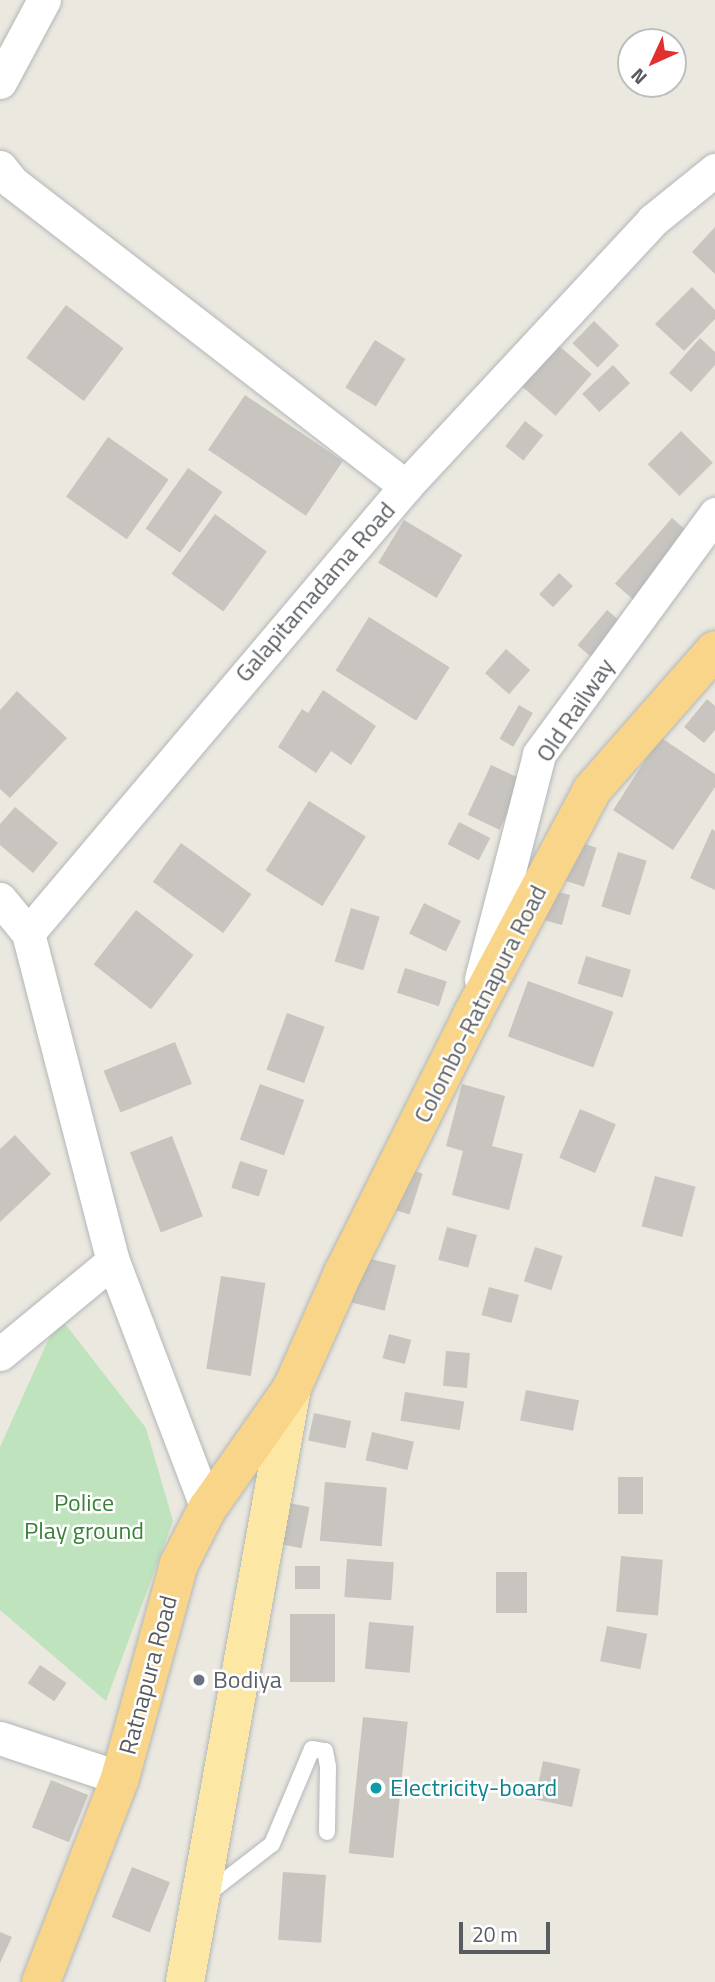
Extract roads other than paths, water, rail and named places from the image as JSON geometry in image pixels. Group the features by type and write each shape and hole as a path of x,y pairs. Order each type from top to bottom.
{"highway":[{"name":"Colombo-Ratnapura Road","path":"292,1388 343,1273 472,1015 592,790 715,650"},
{"name":"Ratnapura Road","path":"41,1982 120,1777 179,1564 207,1509 292,1388"}],"main road":[{"path":"186,1982 198,1901 292,1388"}],"street":[{"path":"0,82 44,0"},
{"name":"Galapitamadama Road","path":"0,167 12,182 406,486 28,933"},
{"path":"406,486 653,220 715,170"},
{"name":"Old Railway","path":"472,1015 539,754 715,514"},
{"path":"0,899 28,933 113,1261 207,1509"},
{"path":"0,1354 113,1261"},
{"path":"0,1738 120,1777"}],"lane":[{"path":"198,1901 272,1844 312,1749 324,1751 328,1767 327,1832"}],"place":[{"name":"Bodiya","path":"199,1680"},
{"name":"Electricity-board","path":"376,1788"}],"park label":[{"name":"Police Play ground","path":"84,1517"}]}
